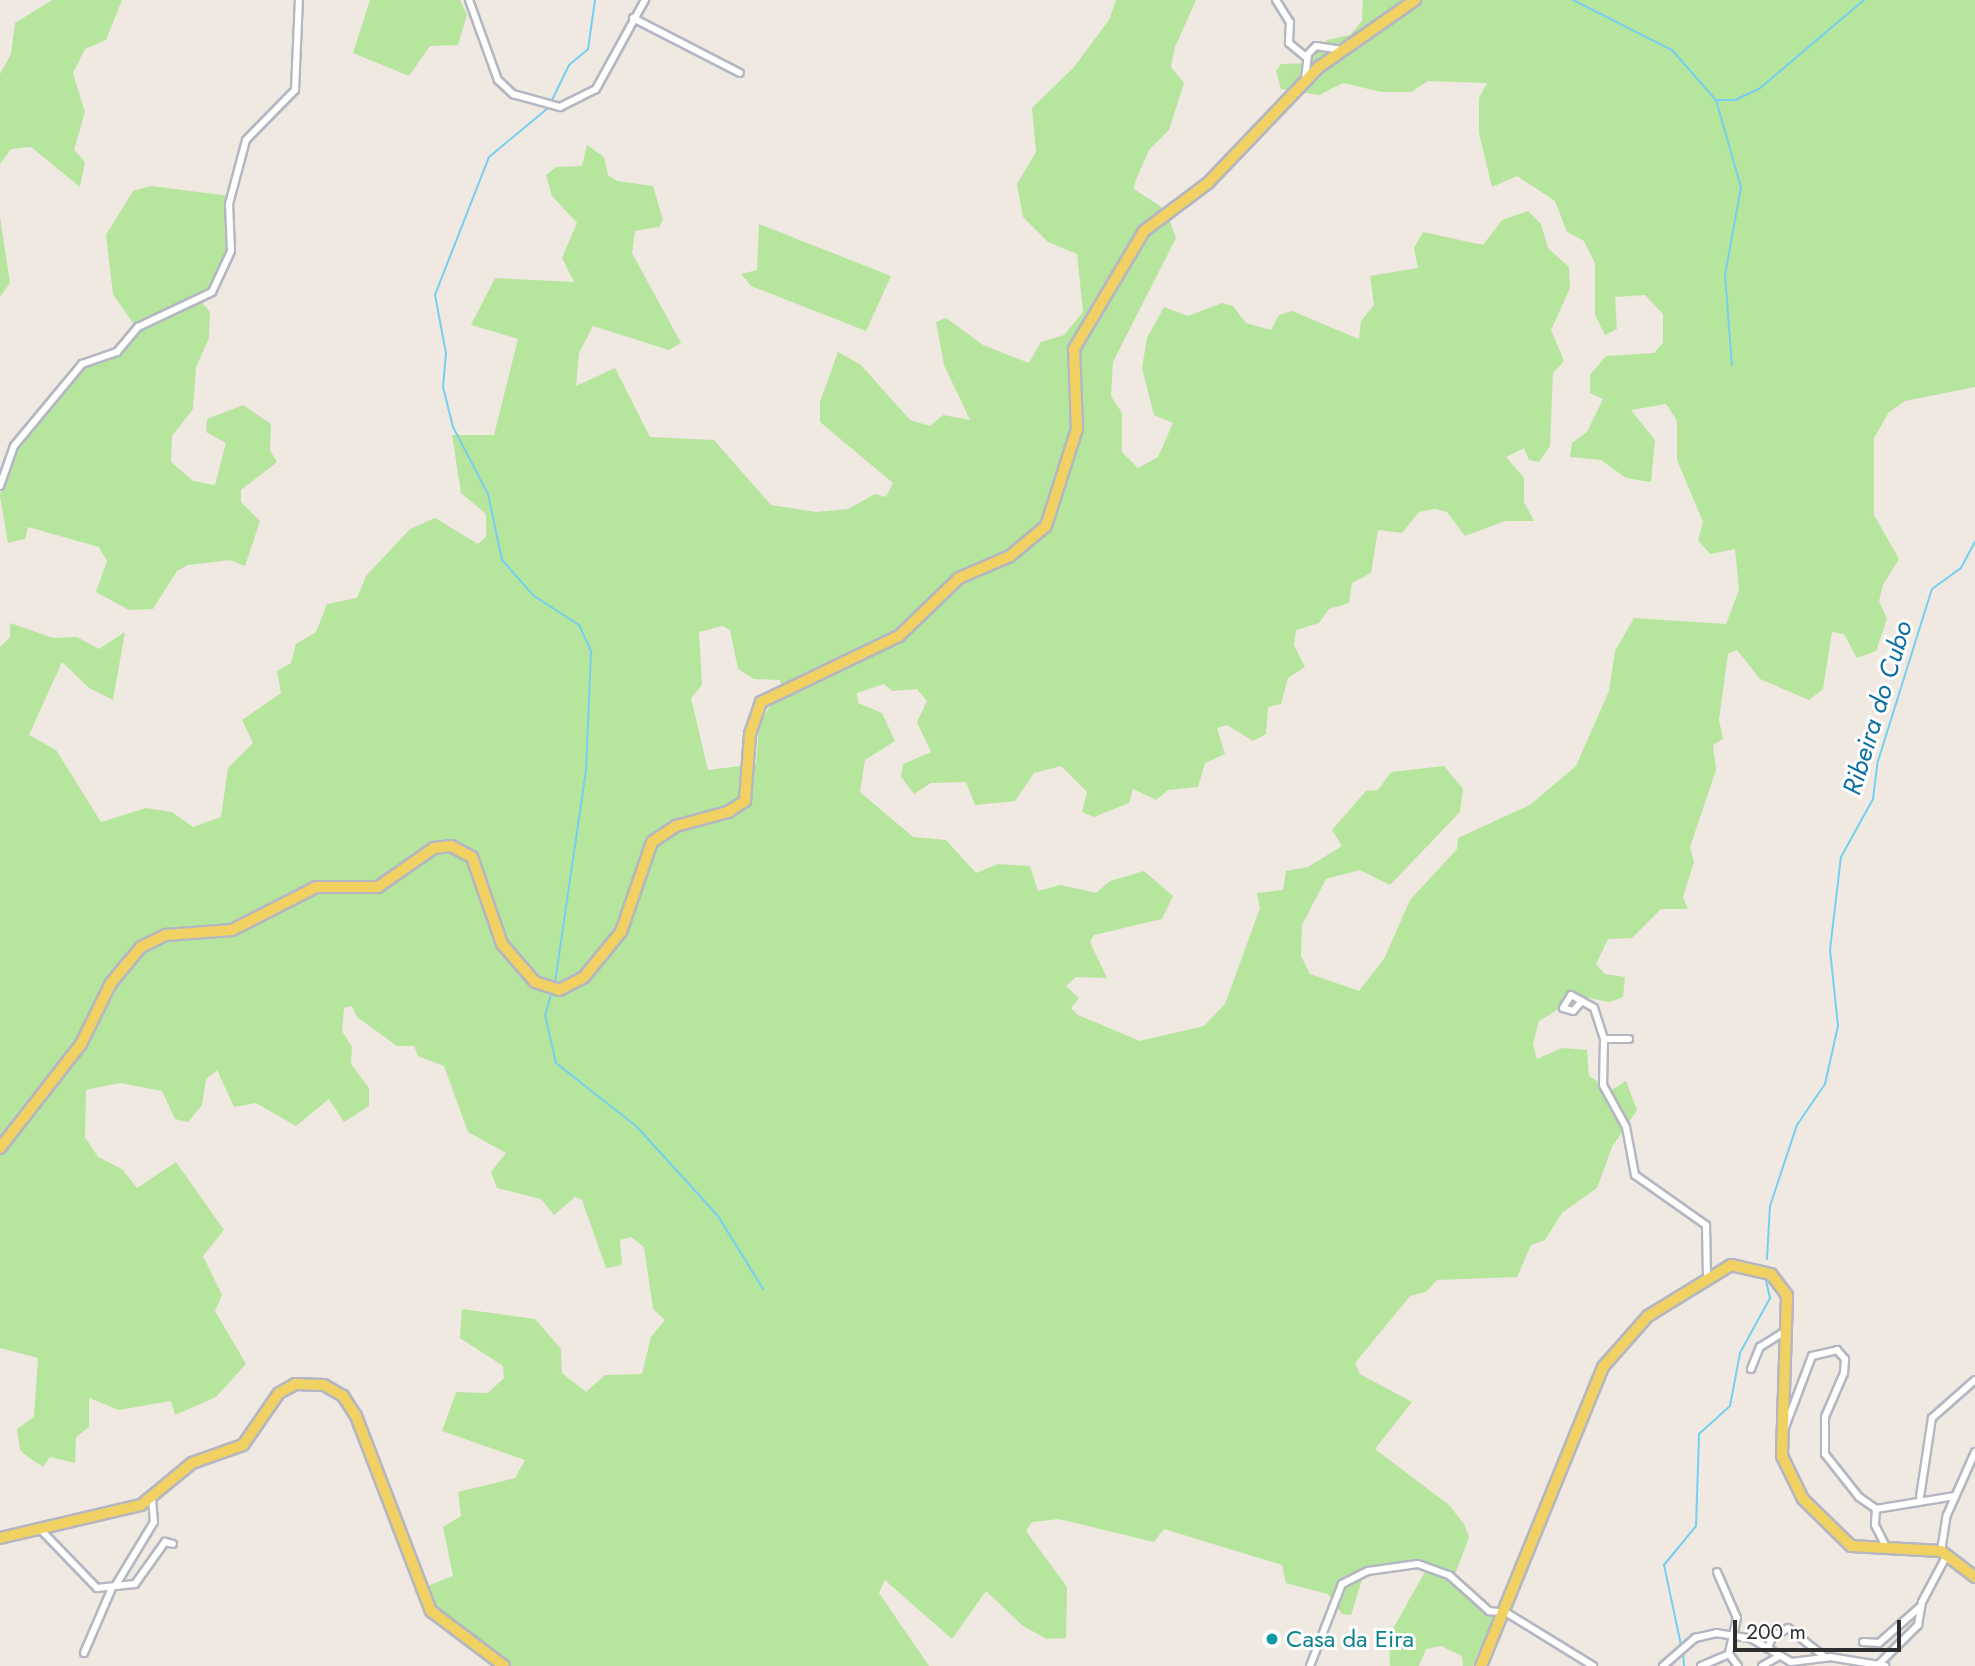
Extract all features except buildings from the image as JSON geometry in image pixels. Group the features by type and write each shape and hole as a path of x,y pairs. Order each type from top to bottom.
{"main road":[{"path":"0,1148 81,1044 111,983 141,947 166,935 232,930 316,887 377,887 435,848 452,846 472,857 502,944 535,982 559,990 584,977 621,932 652,842 745,801 750,734 761,702 899,636 959,578 1010,556 1046,526 1077,429 1072,360 1086,325 1154,220 1208,183 1305,80 1342,50 1415,0"},
{"path":"1480,1666 1507,1613 1593,1383 1648,1316 1707,1275 1745,1264 1772,1274 1787,1295 1788,1330 1781,1436 1792,1483 1828,1528 1851,1546 1944,1553 1975,1577"},
{"path":"0,1538 40,1530 152,1499 188,1465 243,1445 271,1402 290,1386 309,1383 337,1390 356,1416 431,1611 504,1666"}],"street":[{"path":"0,486 13,446 82,364 117,352 138,327 212,292 231,251 229,204 246,139 295,90 299,0"},
{"path":"469,0 498,80 513,94 560,107 596,89 645,0"},
{"path":"1276,0 1290,22 1289,43 1307,58"},
{"path":"633,18 740,73"},
{"path":"1305,80 1307,58 1325,44 1342,50"},
{"path":"1581,1001 1594,1008 1604,1039 1602,1085 1626,1127 1635,1175 1706,1225 1707,1275"},
{"path":"1604,1039 1629,1039"},
{"path":"1751,1369 1760,1348 1788,1330"},
{"path":"1781,1436 1812,1356 1837,1350 1845,1366 1825,1416 1825,1454 1858,1497 1876,1508 1920,1497 1955,1496"},
{"path":"1920,1497 1932,1418 1975,1380"},
{"path":"1663,1666 1695,1638 1737,1635 1779,1656 1808,1665 1826,1658 1882,1665 1912,1634 1921,1605 1944,1553 1955,1496 1975,1452"},
{"path":"84,1653 115,1586 135,1559 154,1521 152,1499"},
{"path":"1876,1508 1875,1525 1887,1549"},
{"path":"40,1530 97,1588 135,1584 165,1542 173,1544"},
{"path":"135,1559 146,1571"},
{"path":"1310,1666 1342,1584 1368,1571 1435,1567 1489,1611 1507,1613 1593,1666"},
{"path":"1701,1666 1730,1654 1737,1635 1734,1602 1717,1572"},
{"path":"1863,1642 1879,1643 1921,1605"},
{"path":"1768,1649 1772,1637 1788,1628 1826,1658"},
{"path":"1730,1654 1738,1666"},
{"path":"1762,1666 1779,1656"}],"green space":[{"path":"52,0 122,0 106,40 85,49 73,73 85,112 74,150 85,162 80,187 31,147 11,149 0,164 0,74 11,54 15,23"},
{"path":"370,0 460,0 467,15 458,45 430,46 409,76 353,53"},
{"path":"1116,0 1196,0 1175,47 1171,67 1184,83 1169,130 1149,150 1134,189 1166,210 1176,238 1113,362 1111,396 1122,413 1122,452 1138,468 1158,457 1173,423 1154,415 1142,368 1147,338 1164,307 1188,316 1222,303 1233,306 1246,323 1271,330 1279,315 1292,311 1359,339 1361,321 1374,305 1370,276 1418,268 1414,248 1423,232 1483,245 1502,220 1528,211 1541,224 1548,248 1569,267 1570,288 1551,330 1564,361 1553,373 1550,446 1539,462 1529,460 1524,448 1506,457 1524,478 1524,502 1534,521 1505,521 1465,536 1447,512 1435,509 1419,512 1402,533 1378,530 1371,573 1352,583 1349,603 1329,609 1319,623 1296,630 1294,645 1305,667 1288,678 1281,704 1268,707 1266,734 1253,741 1227,725 1217,728 1225,754 1205,763 1198,787 1168,790 1156,800 1133,789 1129,803 1094,817 1082,812 1087,792 1061,766 1034,773 1015,801 975,805 966,782 931,783 914,794 901,777 903,764 931,752 917,722 927,701 917,689 892,691 884,684 857,693 858,703 882,713 895,741 865,760 860,792 913,837 946,840 976,873 998,864 1030,866 1038,891 1061,885 1096,893 1110,881 1144,871 1173,896 1162,919 1094,935 1090,942 1107,978 1076,977 1066,986 1079,998 1071,1008 1078,1015 1140,1041 1204,1026 1225,1004 1260,908 1257,893 1283,890 1286,871 1308,867 1342,846 1332,830 1366,791 1378,790 1391,772 1444,766 1463,789 1460,812 1390,885 1360,870 1326,879 1302,925 1301,956 1310,974 1359,991 1384,959 1410,900 1457,849 1458,838 1530,805 1576,766 1609,691 1615,651 1634,618 1726,624 1739,590 1735,549 1710,554 1698,540 1703,522 1677,460 1677,421 1666,404 1631,410 1655,440 1651,482 1626,478 1601,460 1570,457 1572,443 1587,432 1603,399 1590,393 1590,375 1606,356 1654,353 1663,343 1663,314 1645,295 1615,297 1617,329 1605,335 1595,315 1595,263 1584,241 1567,232 1555,201 1517,176 1492,187 1479,133 1479,98 1487,83 1428,81 1411,92 1382,92 1343,83 1319,95 1281,89 1276,71 1281,64 1309,63 1327,40 1350,35 1362,21 1363,0 1975,0 1975,387 1905,401 1889,412 1874,438 1874,515 1899,559 1883,585 1879,601 1887,619 1876,651 1857,658 1844,634 1832,632 1823,689 1809,700 1760,679 1737,650 1728,654 1719,720 1723,739 1713,745 1716,770 1690,847 1694,862 1683,897 1688,909 1661,909 1632,938 1608,939 1596,964 1605,974 1625,977 1623,997 1610,1002 1567,994 1562,1007 1539,1021 1533,1044 1537,1059 1562,1048 1587,1050 1589,1076 1612,1090 1626,1081 1637,1110 1612,1147 1597,1188 1562,1213 1545,1240 1531,1245 1517,1277 1437,1280 1426,1292 1410,1296 1355,1363 1360,1374 1412,1402 1375,1449 1449,1505 1464,1524 1469,1537 1453,1580 1497,1620 1492,1644 1479,1649 1473,1666 1463,1666 1462,1656 1441,1646 1426,1649 1419,1666 1390,1666 1389,1636 1427,1568 1418,1562 1365,1570 1351,1615 1342,1614 1328,1594 1286,1583 1282,1565 1164,1529 1154,1542 1059,1519 1032,1522 1026,1531 1067,1587 1066,1638 1047,1639 1023,1626 986,1591 952,1639 885,1580 879,1593 929,1666 492,1666 443,1629 414,1591 453,1576 443,1527 461,1516 458,1492 515,1478 525,1460 442,1431 456,1392 488,1393 504,1378 503,1366 460,1338 462,1309 535,1319 561,1349 562,1373 586,1392 605,1375 642,1374 651,1337 665,1320 653,1309 644,1247 631,1237 620,1240 622,1265 606,1268 582,1200 575,1197 554,1215 541,1199 497,1188 491,1172 506,1153 468,1132 444,1066 418,1056 414,1046 397,1046 357,1017 352,1006 344,1008 342,1031 352,1047 351,1064 369,1088 369,1106 344,1122 329,1099 296,1126 256,1103 234,1107 217,1070 206,1079 202,1105 188,1122 175,1119 162,1091 120,1083 86,1090 85,1137 98,1157 122,1169 137,1188 176,1162 224,1230 203,1256 222,1295 215,1311 246,1364 216,1397 175,1415 171,1401 119,1410 89,1398 89,1427 76,1437 75,1463 50,1457 43,1467 28,1457 20,1450 17,1429 34,1417 38,1358 0,1348 0,647 10,637 10,623 53,638 77,637 99,649 125,632 113,700 89,688 62,662 29,735 56,750 101,822 146,808 172,812 193,827 221,817 228,768 253,743 242,720 281,693 277,671 291,663 296,644 316,632 327,604 357,598 366,576 410,529 435,518 478,544 486,537 486,514 461,493 452,435 494,435 518,339 471,325 495,278 574,282 562,258 577,223 552,196 546,175 556,167 582,166 587,145 604,157 608,175 617,181 653,186 663,220 659,227 635,231 632,253 681,343 669,350 593,326 579,353 576,386 615,368 650,437 714,440 771,505 816,512 848,509 875,494 886,497 893,483 820,422 820,402 838,352 861,365 910,420 930,426 943,415 970,420 944,365 936,322 946,318 983,345 1029,363 1041,342 1064,335 1083,312 1077,254 1048,242 1023,217 1017,184 1036,152 1032,108 1074,67 1109,20","holes":["722,626 730,630 738,669 754,679 780,680 782,687 759,724 756,764 708,770 691,698 702,685 699,632"]},
{"path":"151,186 230,196 232,248 203,304 210,312 209,338 196,367 193,409 172,436 171,462 193,481 215,485 226,443 206,432 207,419 243,405 271,424 270,450 277,462 241,490 241,502 260,521 245,566 230,560 188,565 177,571 153,609 129,610 96,592 107,561 99,547 28,527 25,539 8,543 0,496 8,454 31,419 82,365 114,354 135,326 113,294 106,235 133,191"},
{"path":"0,217 10,283 0,297"},
{"path":"759,224 891,276 866,331 751,286 741,274 757,270"}],"waterway":[{"path":"552,100 569,65 588,49 595,0"},
{"path":"1573,0 1672,50 1716,100 1741,187 1725,275 1732,365"},
{"path":"1716,100 1735,100 1759,89 1864,0"},
{"path":"548,108 489,157 435,295 446,353 443,387 453,427 488,494 502,560 534,596 579,625 591,651 586,770 555,982"},
{"name":"Ribeira do Cubo","path":"1767,1259 1770,1206 1797,1125 1825,1084 1838,1026 1830,950 1841,857 1873,799 1878,761 1932,589 1961,568 1975,542"},
{"path":"552,991 545,1015 556,1063 637,1127 718,1216 763,1289"},
{"path":"1681,1645 1664,1565 1696,1526 1699,1434 1730,1406 1740,1353 1770,1298 1766,1280"},
{"path":"1683,1651 1684,1666"}],"place":[{"name":"Casa da Eira","path":"1272,1639"}]}
